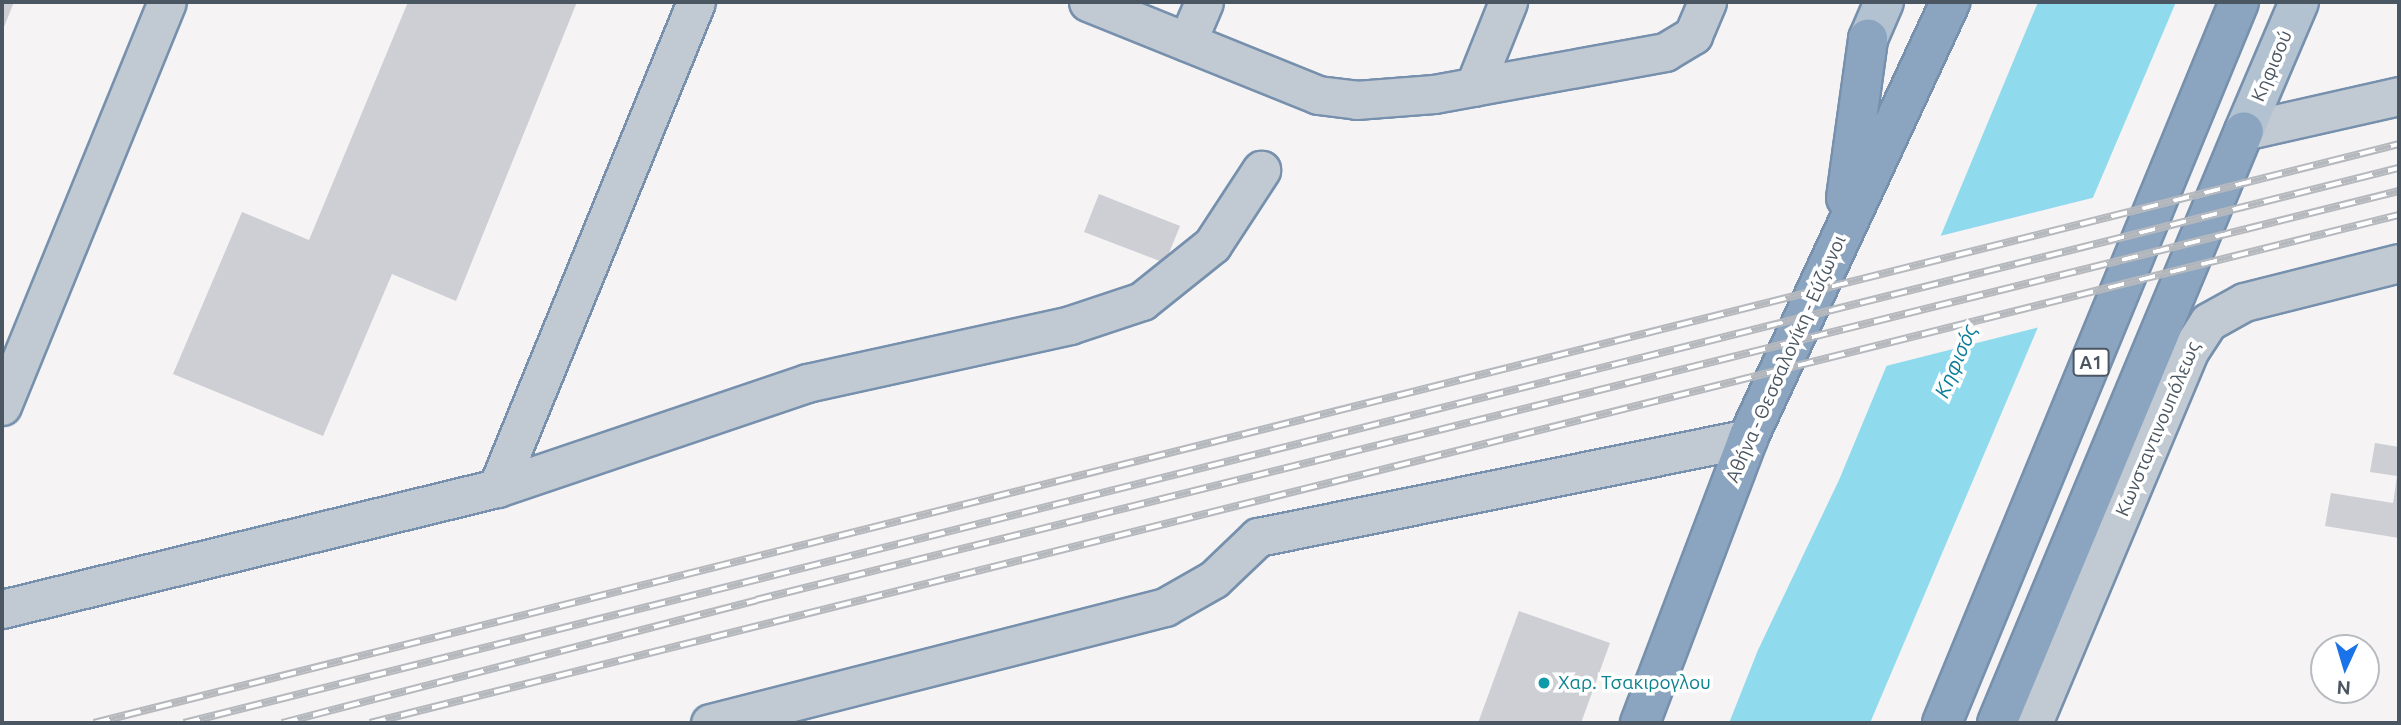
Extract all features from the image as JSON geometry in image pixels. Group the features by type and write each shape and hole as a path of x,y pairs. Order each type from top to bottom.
{"highway":[{"name":"Αθήνα - Θεσσαλονίκη - Εύζωνοι","path":"1640,723 1748,439 1950,2"},
{"name":"Α1","path":"1942,723 2239,2"},
{"path":"1841,235 1868,39"},
{"path":"1997,723 2244,131"}],"main road":[{"path":"1868,39 1884,2"},
{"name":"Κηφισού","path":"2244,131 2300,2"}],"street":[{"path":"2,406 167,2"},
{"path":"497,488 696,2"},
{"path":"1088,2 1336,99 1377,100 1474,87 1665,52 1693,35 1707,2"},
{"path":"1187,42 1204,2"},
{"path":"1474,87 1508,2"},
{"path":"2244,131 2399,96"},
{"path":"2,610 497,488 807,383 1070,325 1142,302 1212,245 1261,170"},
{"name":"Κωνσταντινουπόλεως","path":"2033,723 2190,350 2208,322 2244,302 2399,263"},
{"path":"710,723 1165,607 1214,579 1258,537 1748,439"}],"water":[{"name":"Κηφισός","path":"2038,2 2176,2 1870,723 1729,723 1758,650 1839,480"}],"pier":[{"path":"2096,197 2040,327 1882,367 1936,237"}],"building":[{"path":"2,2 14,2 2,32"},
{"path":"408,2 577,2 456,301 392,274 323,436 173,374 242,212 309,240"},
{"path":"1099,194 1180,226 1165,263 1084,232"},
{"path":"2375,443 2399,447 2399,538 2325,526 2331,493 2393,503 2397,476 2370,472"},
{"name":"Χαρ. Τσακιρογλου","path":"1519,611 1610,643 1581,723 1478,723"}],"railway":[{"path":"94,723 2399,144"},
{"path":"184,723 2399,168"},
{"path":"282,723 756,600 2399,191"},
{"path":"370,723 2399,215"}],"place":[{"name":"Χαρ. Τσακιρογλου","path":"1544,683"}]}
